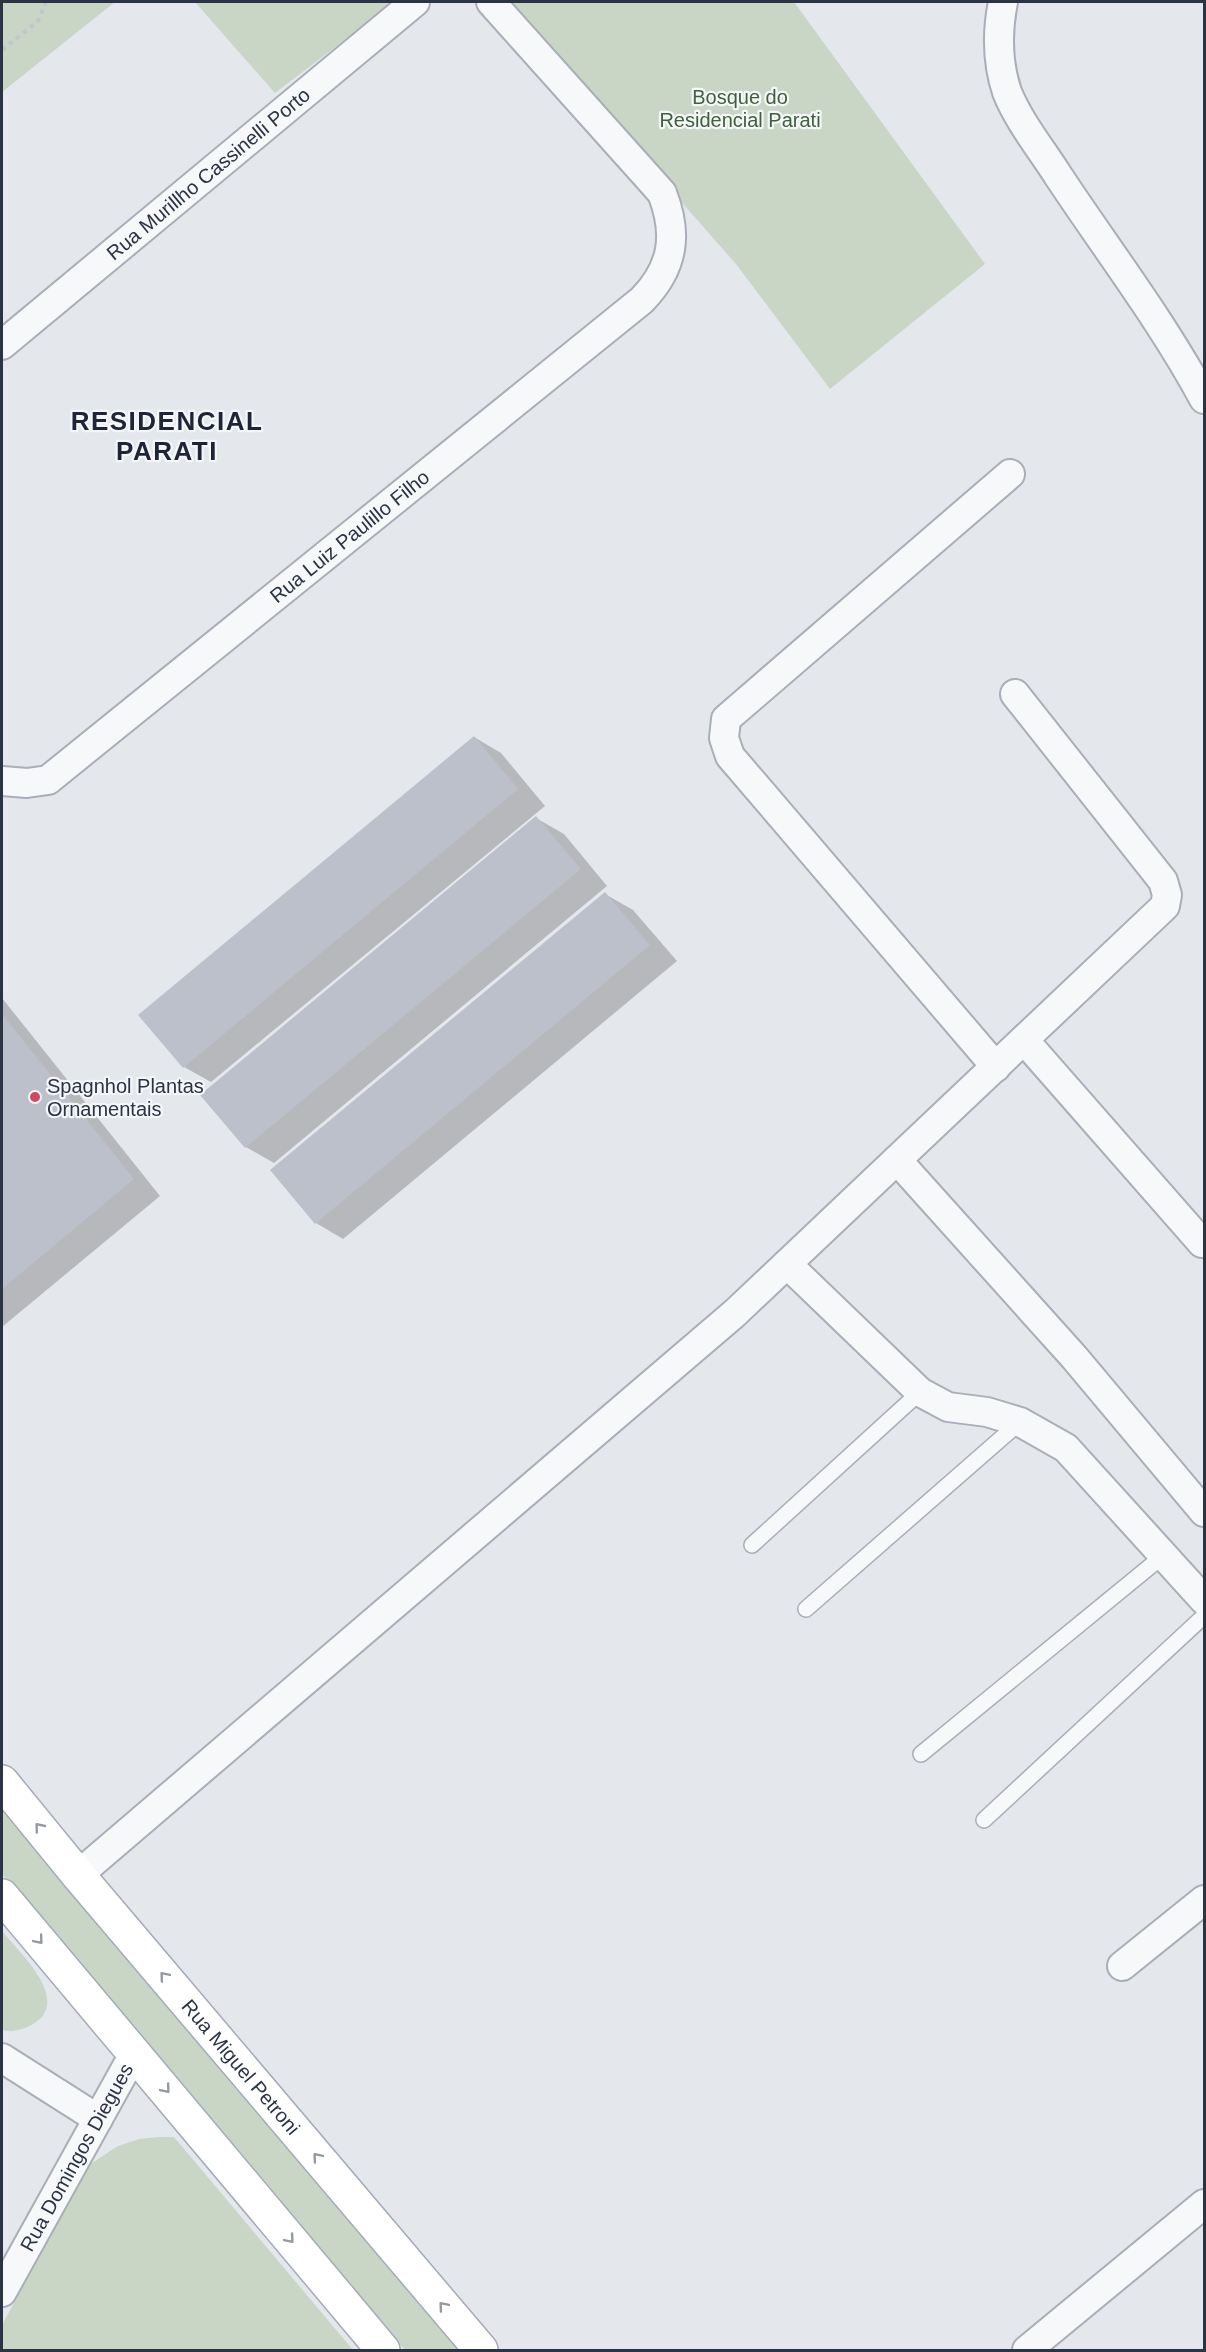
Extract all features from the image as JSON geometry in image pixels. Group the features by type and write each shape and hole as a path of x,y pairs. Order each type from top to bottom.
{"main road":[{"name":"Rua Miguel Petroni","path":"2,1782 78,1875 481,2350"},
{"path":"2,1896 383,2350"}],"street":[{"name":"Rua Murillho Cassinelli Porto","path":"2,345 415,2"},
{"name":"Rua Luiz Paulillo Filho","path":"2,781 27,783 48,780 654,288 670,249 673,233 662,193 491,2"},
{"path":"1003,2 999,28 999,53 1002,73 1015,110 1147,305 1204,399"},
{"path":"996,1067 730,756 724,738 726,719 1010,474"},
{"path":"78,1875 735,1313 1165,906 1167,895 1164,881 1015,694"},
{"path":"1024,1040 1202,1243"},
{"path":"897,1160 1074,1357 1204,1512"},
{"path":"787,1264 920,1392 948,1407 987,1412 1020,1422 1066,1448 1204,1600"},
{"path":"1122,1966 1204,1900"},
{"name":"Rua Domingos Diegues","path":"2,2292 135,2052"},
{"path":"2,2058 98,2119"},
{"path":"1027,2350 1204,2205"}],"lane":[{"path":"752,1545 920,1392"},
{"path":"806,1609 1020,1422"},
{"path":"921,1754 1164,1555"},
{"path":"984,1820 1204,1616"}],"path":[{"path":"2,50 38,21 46,2"}],"green space":[{"path":"2,2 115,2 2,92"},
{"path":"195,2 394,2 275,93"},
{"name":"Bosque do Residencial Parati","path":"505,2 794,2 985,264 830,389 736,264"},
{"path":"2,1799 460,2350 405,2350 2,1874"},
{"path":"2,1931 39,1977 45,1990 47,2003 44,2014 33,2024 14,2031 2,2030"},
{"path":"174,2137 353,2350 2,2350 2,2325 89,2165 118,2146 139,2139"}],"building":[{"path":"474,736 518,789 183,1068 138,1015"},
{"path":"536,816 581,869 245,1148 200,1095"},
{"path":"605,892 650,945 315,1224 270,1170"},
{"name":"Spagnhol Plantas Ornamentais","path":"2,1014 134,1179 2,1289"}],"place":[{"name":"Spagnhol Plantas Ornamentais","path":"35,1097"}],"district":[{"name":"RESIDENCIAL PARATI","path":"167,436"}]}
